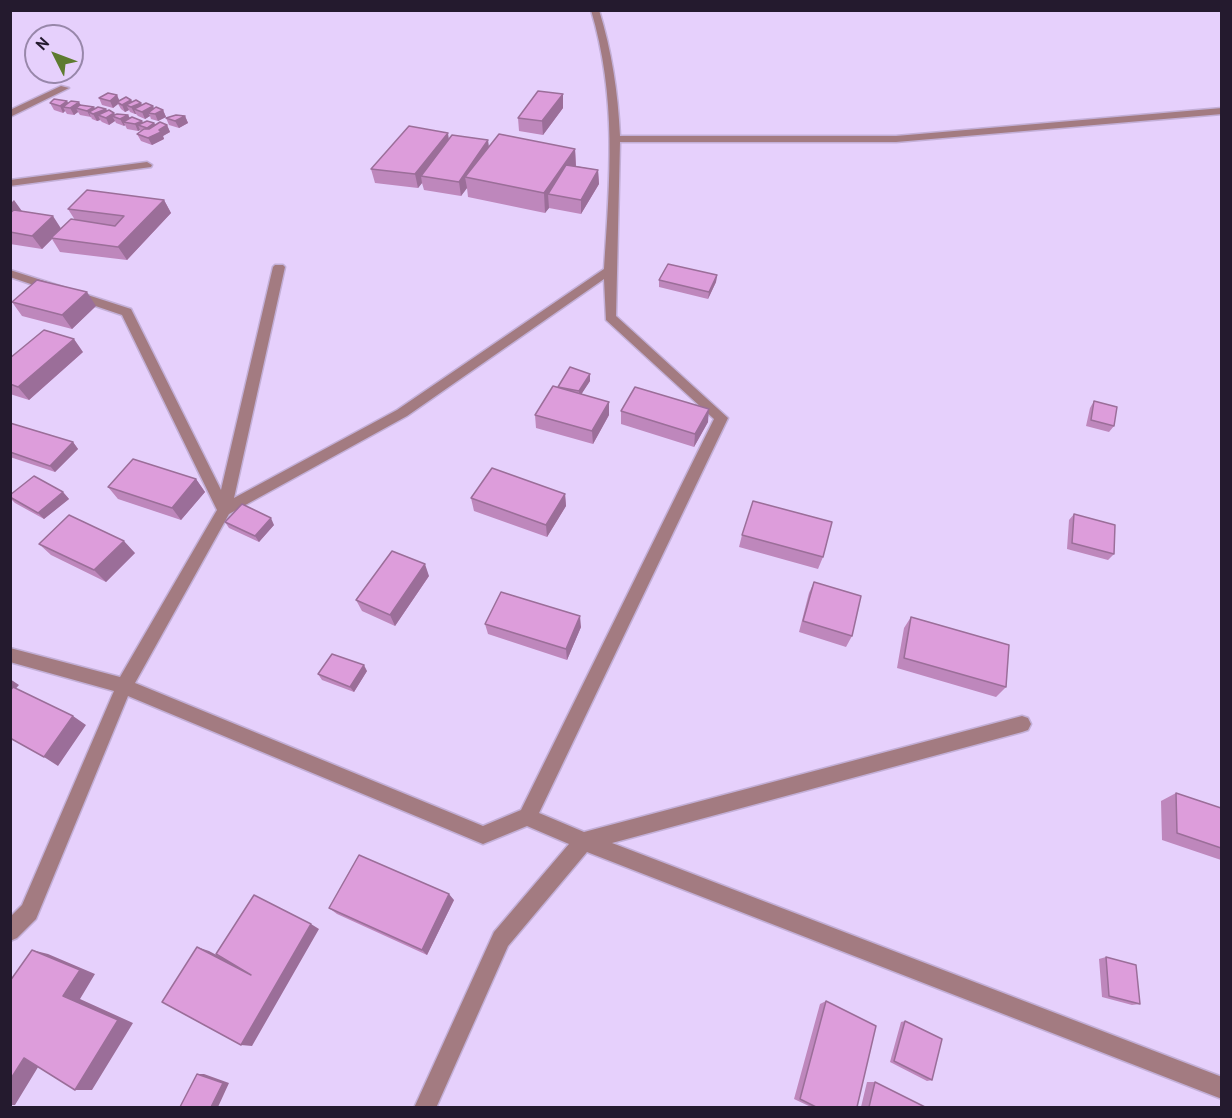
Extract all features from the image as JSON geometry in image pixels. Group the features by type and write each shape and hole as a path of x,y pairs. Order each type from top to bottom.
{"street":[{"path":"10,656 124,686 483,835 528,817 722,418 610,317 616,139 610,63 595,10"},
{"path":"10,114 64,88"},
{"path":"616,139 896,139 1221,111"},
{"path":"10,183 147,165"},
{"path":"10,931 29,912 124,686 224,510 279,267"},
{"path":"224,510 402,413 610,270"},
{"path":"10,273 127,312 224,510"},
{"path":"424,1107 501,939 584,841 1022,724"},
{"path":"528,817 584,841 1221,1088"}],"building":[{"path":"538,91 563,94 542,121 518,118"},
{"path":"108,93 117,95 110,101 99,98"},
{"path":"126,97 131,100 122,105 117,102"},
{"path":"54,99 67,101 60,106 50,103"},
{"path":"136,100 141,103 131,107 126,105"},
{"path":"71,101 79,102 70,108 63,107"},
{"path":"146,103 153,106 142,112 134,109"},
{"path":"80,105 94,107 87,111 76,108"},
{"path":"98,107 106,109 93,114 89,112"},
{"path":"156,107 163,110 155,114 148,113"},
{"path":"109,110 114,113 106,118 98,115"},
{"path":"128,115 120,119 112,116"},
{"path":"176,115 185,116 175,121 166,118"},
{"path":"132,117 142,121 135,124 123,122"},
{"path":"147,121 154,123 147,128 138,125"},
{"path":"160,122 167,125 159,130 161,132 148,138 137,134 144,129 149,129"},
{"path":"409,126 448,133 415,174 371,169"},
{"path":"499,134 575,149 544,193 465,177"},
{"path":"452,135 488,140 459,182 421,176"},
{"path":"566,165 598,170 581,200 548,194"},
{"path":"87,190 164,200 118,247 51,238 71,219 115,226 124,216 68,209"},
{"path":"14,210 53,216 32,236 10,232 10,213"},
{"path":"668,264 717,275 709,292 659,280"},
{"path":"37,280 87,292 62,315 12,302"},
{"path":"44,330 74,339 18,387 10,384 10,358"},
{"path":"570,367 590,374 579,391 558,387"},
{"path":"553,386 609,402 592,431 535,415"},
{"path":"635,387 709,409 695,434 621,411"},
{"path":"1094,401 1117,407 1114,426 1091,420"},
{"path":"10,423 73,442 50,466 10,452"},
{"path":"133,459 196,479 172,508 108,487"},
{"path":"492,468 565,494 546,525 471,498"},
{"path":"34,476 63,492 38,513 10,497"},
{"path":"753,501 832,522 823,557 742,535"},
{"path":"242,504 271,518 255,536 225,522"},
{"path":"1074,514 1115,525 1114,554 1072,543"},
{"path":"69,515 124,541 94,570 39,544"},
{"path":"392,551 425,564 390,615 356,600"},
{"path":"814,582 861,596 852,636 803,621"},
{"path":"501,592 580,616 566,649 485,624"},
{"path":"911,617 1009,645 1006,687 904,658"},
{"path":"332,654 364,665 350,687 318,674"},
{"path":"13,687 73,716 44,757 10,738 10,691"},
{"path":"1176,793 1221,808 1221,848 1177,833"},
{"path":"359,855 449,894 422,950 329,908"},
{"path":"254,895 311,924 241,1045 162,1002 197,947 251,975 216,954"},
{"path":"32,950 80,970 63,996 118,1020 75,1090 24,1058 10,1080 10,981"},
{"path":"1106,957 1136,965 1140,1004 1109,996"},
{"path":"826,1001 876,1026 857,1107 816,1107 800,1099"},
{"path":"905,1021 942,1039 932,1080 894,1061"},
{"path":"197,1074 223,1083 211,1107 180,1107"},
{"path":"875,1082 925,1107 869,1107"}]}
